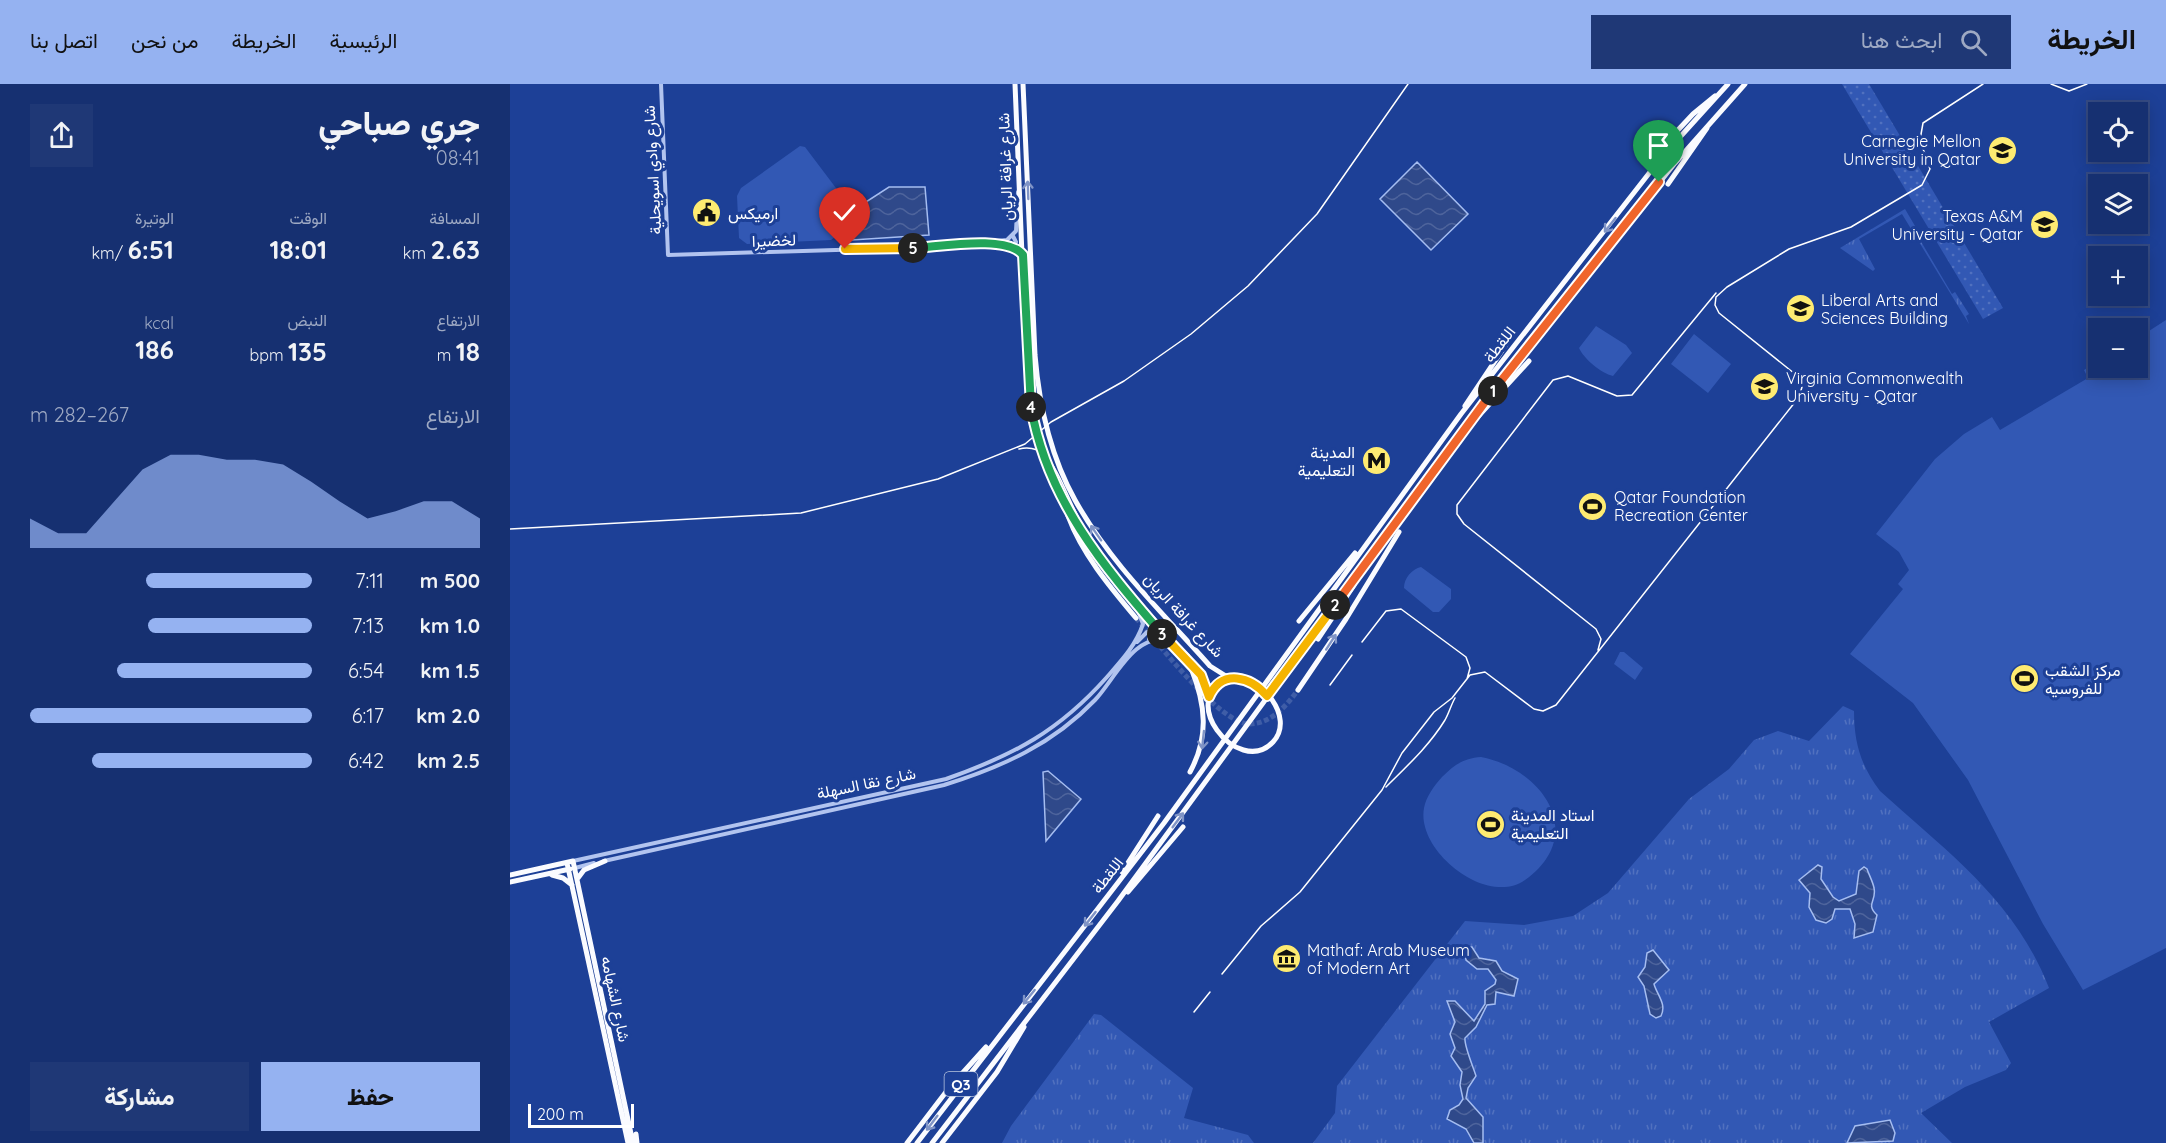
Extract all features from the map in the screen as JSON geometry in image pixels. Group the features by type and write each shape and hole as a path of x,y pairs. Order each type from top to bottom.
{"main road":[{"name":"شارع غرافة الريان","path":"1015,84 1029,398 1042,453 1063,503 1098,558 1130,598 1204,681 1209,697"},
{"name":"شارع غرافة الريان","path":"1023,84 1035,355 1040,396 1056,455 1074,498 1109,552 1210,666 1229,678"},
{"name":"اللقطة","path":"1005,1026 1116,886 1461,414 1661,158 1728,84"},
{"name":"اللقطة","path":"1038,1005 1118,901 1394,523 1523,352 1715,115 1745,84"},
{"path":"1648,162 1706,101 1721,91"},
{"path":"1668,183 1715,115"},
{"path":"1461,414 1469,398 1509,340"},
{"path":"1450,448 1529,361"},
{"path":"1063,503 1074,533 1114,592 1136,618"},
{"path":"1299,621 1385,518"},
{"path":"1318,639 1394,523"},
{"path":"1298,690 1346,619 1399,532"},
{"path":"1190,664 1197,681 1204,734 1202,749 1190,772"},
{"path":"1229,678 1245,679 1261,690 1280,717 1278,736 1267,747 1253,752 1242,751 1226,738 1209,716 1209,697 1217,685 1229,678"},
{"path":"1116,886 1158,816"},
{"path":"1118,901 1183,827"},
{"path":"577,880 584,870 605,861"},
{"name":"شارع نقا السهلة","path":"510,882 544,875 571,865"},
{"name":"شارع نقا السهلة","path":"510,875 571,865"},
{"name":"شارع الشهامه","path":"571,865 577,880 597,1002 628,1143"},
{"name":"شارع الشهامه","path":"571,865 572,885 607,1020 635,1143"},
{"path":"544,875 559,876 572,885"},
{"path":"590,956 600,967"},
{"path":"586,969 590,956"},
{"path":"591,995 597,1002"},
{"path":"932,1143 1038,1005"},
{"path":"942,1143 996,1072 1038,1005"},
{"path":"607,1020 608,1007"},
{"path":"907,1143 949,1088 1005,1026"},
{"name":"Q3","path":"917,1143 1005,1026"},
{"path":"635,1143 636,1134"}],"street":[{"name":"شارع وادي اسويحلية","path":"661,84 668,255"},
{"path":"1019,186 1016,202 1016,231 1013,236 1016,240 1013,246 1023,255"},
{"name":"لخضيرا","path":"989,243 1013,236"},
{"name":"لخضيرا","path":"668,255 934,247 989,243 1013,246"},
{"name":"شارع نقا السهلة","path":"571,865 946,779 987,765 1019,750 1058,725 1090,696 1131,650 1143,621 1130,598"},
{"path":"1131,650 1147,632 1150,633 1149,639 1169,641"},
{"name":"شارع نقا السهلة","path":"571,865 605,861 944,785 996,768 1030,751 1068,725 1105,690 1136,650 1149,639"}],"green space":[{"path":"1842,84 1869,84 2003,308 1983,319"},
{"path":"800,146 805,147 845,200 844,206 837,211 839,234 831,240 747,244 739,238 737,196 741,188"},
{"path":"1905,209 1915,226 1913,228 1952,294 1955,292 1969,314 1966,316 1969,324 1902,214 1859,239 1875,269 1873,271 1840,248"},
{"name":"مركز الشقب للفروسيه","path":"2166,320 2166,948 2083,990 2043,924 1968,780 1913,703 1850,654 1903,589 1898,584 1909,570 1899,552 1876,534 1935,459 1964,434 1992,417 2000,430 2088,378 2148,378 2148,332"},
{"path":"1596,326 1626,345 1632,353 1613,376 1593,365 1579,348"},
{"path":"1694,334 1731,364 1708,393 1671,364"},
{"path":"1421,567 1451,589 1451,599 1439,612 1433,612 1404,588 1409,574"},
{"path":"1620,652 1624,652 1643,668 1635,680 1614,664"},
{"path":"1843,706 1854,711 1855,733 1860,754 1880,791 1954,857 1998,903 2018,929 2035,957 2049,988 1989,1022 2011,1063 2006,1070 1965,1087 1921,1113 1952,1143 1313,1143 1335,1113 1337,1086 1465,921 1524,925 1573,916 1608,893 1689,799 1729,769 1754,740 1778,731 1809,741"},
{"name":"استاد المدينة التعليمية","path":"1481,757 1503,764 1523,775 1539,789 1550,806 1555,824 1553,843 1544,862 1525,880 1509,886 1492,886 1474,880 1457,870 1442,857 1424,825 1425,804 1439,780 1460,763"},
{"path":"1094,1014 1101,1015 1193,1088 1184,1118 1248,1135 1254,1143 1002,1143 1011,1126"}],"water":[{"path":"1417,162 1468,214 1431,250 1380,199"},
{"path":"889,187 925,187 929,235 852,240 852,211"},
{"path":"1048,771 1081,799 1046,841 1043,772"},
{"path":"1818,865 1822,867 1821,879 1833,897 1839,901 1856,894 1859,871 1864,867 1867,869 1874,888 1872,908 1877,915 1873,932 1854,938 1855,924 1850,909 1835,909 1832,919 1826,923 1816,920 1809,907 1810,893 1799,880"},
{"path":"1472,947 1479,958 1496,961 1502,971 1518,979 1514,996 1496,992 1495,1004 1487,1005 1476,1027 1465,1038 1476,1076 1468,1088 1466,1098 1483,1117 1483,1143 1474,1143 1466,1129 1447,1119 1450,1110 1459,1105 1463,1099 1460,1085 1462,1072 1451,1056 1455,1048 1450,1034 1455,1022 1447,1001 1455,1001 1474,1021 1485,1004 1485,991 1495,984 1496,980 1488,969 1477,969 1466,960 1465,952"},
{"path":"1653,950 1669,970 1654,984 1663,1007 1661,1016 1656,1018 1650,1014 1644,986 1638,977 1645,967 1647,953"},
{"path":"1890,1120 1895,1133 1893,1141 1847,1143 1855,1126"}],"tunnel":[{"path":"1136,618 1206,697 1237,721 1250,724 1265,721 1283,708 1298,690"}],"tram line":[{"path":"510,529 801,513 938,479 1025,444 1051,422 1124,381 1191,334 1248,286 1317,214 1408,84"},
{"path":"1222,974 1261,926 1300,892 1382,790 1402,753 1434,712 1452,698 1470,675 1485,672 1534,709 1543,711 1556,705 1799,397 1802,387 1800,378 1719,313 1715,305 1716,297 1727,287 1789,249 1851,227 1922,185 1930,169 1920,140 1923,123 1983,84"},
{"path":"2051,84 2069,91 2087,84"},
{"path":"1598,650 1601,639 1596,629 1464,524 1457,514 1457,505 1553,380 1568,376 1617,396 1632,395 1716,293"},
{"path":"1019,449 1036,449 1050,461 1081,523 1097,548 1134,595 1189,655"},
{"path":"1362,642 1386,611 1401,609 1466,657 1470,668 1467,679"},
{"path":"1330,685 1352,655"},
{"path":"1386,787 1432,738 1445,720 1455,698"},
{"path":"1194,1012 1210,992"}],"place":[{"name":"Carnegie Mellon University in Qatar","path":"2002,150"},
{"name":"ارميكس","path":"707,213"},
{"name":"Texas A&M University - Qatar","path":"2044,225"},
{"name":"Liberal Arts and Sciences Building","path":"1800,309"},
{"name":"Virginia Commonwealth University - Qatar","path":"1765,387"},
{"name":"المدينة التعليمية","path":"1376,461"},
{"name":"Qatar Foundation Recreation Center","path":"1593,506"},
{"name":"مركز الشقب للفروسيه","path":"2024,679"},
{"name":"استاد المدينة التعليمية","path":"1490,824"},
{"name":"Mathaf: Arab Museum of Modern Art","path":"1286,959"}],"route":[{"path":"845,249 989,243 1013,246 1020,251 1023,255 1029,398 1042,453 1063,503 1080,532 1123,590 1201,675 1209,697 1217,685 1233,677 1251,682 1267,696 1469,422 1659,182"}]}
